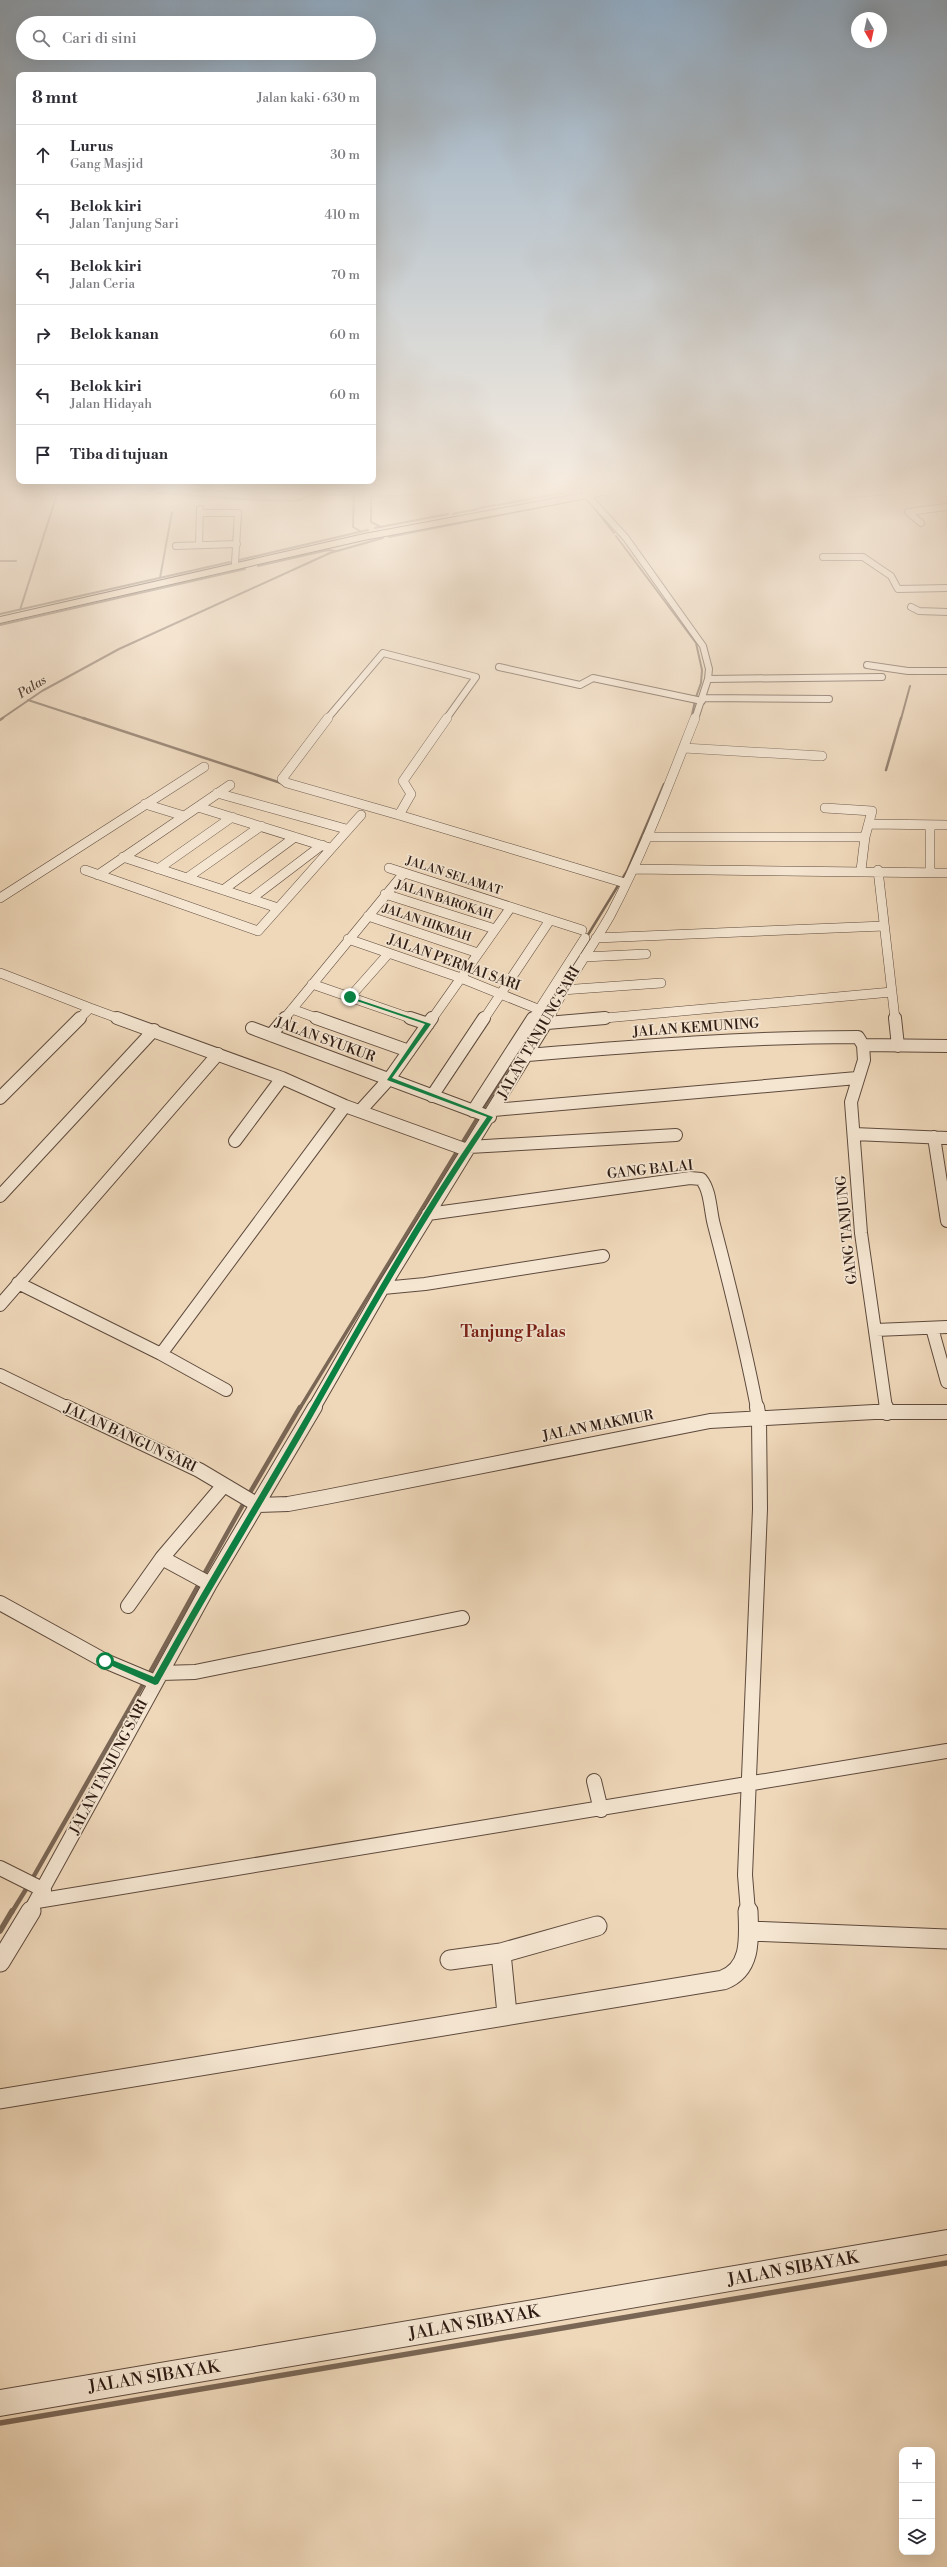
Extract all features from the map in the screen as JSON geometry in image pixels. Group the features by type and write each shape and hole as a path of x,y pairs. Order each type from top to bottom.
{"main road":[{"path":"0,620 54,608"}],"street":[{"name":"JALAN TANJUNG SARI","path":"0,1962 37,1890 158,1678 204,1581 250,1501 383,1288 468,1148 484,1113 528,1055 545,1014 562,990 582,954 596,938 622,882 633,869 703,700 708,678 709,669 703,646 676,608"},
{"path":"913,608 926,612 947,612"},
{"path":"399,815 411,794 403,781 476,677 383,652 332,713 282,779 287,783 622,882"},
{"path":"867,665 908,671 947,671"},
{"path":"499,667 580,685 593,678 703,700 829,699"},
{"path":"708,678 793,680 882,677"},
{"path":"684,748 822,756"},
{"path":"0,898 204,767"},
{"path":"98,875 230,785"},
{"path":"218,793 346,829"},
{"path":"145,804 184,816"},
{"path":"198,806 326,847"},
{"path":"825,808 870,810 870,824 865,837 861,870"},
{"path":"251,899 326,847 361,815"},
{"path":"158,869 232,817"},
{"path":"870,824 935,822 947,825"},
{"path":"930,872 935,822"},
{"path":"187,878 261,826"},
{"path":"223,890 295,837"},
{"path":"647,837 865,837"},
{"path":"85,870 258,931 326,847"},
{"path":"124,857 278,908"},
{"name":"JALAN SELAMAT","path":"390,868 550,920 584,934 582,954"},
{"path":"633,869 878,870 947,873"},
{"path":"878,870 898,1046"},
{"path":"271,1035 348,939 404,873"},
{"name":"JALAN BAROKAH","path":"385,894 495,929"},
{"path":"360,1111 389,1079 511,907"},
{"name":"JALAN HIKMAH","path":"368,916 478,953"},
{"path":"432,1096 550,920"},
{"path":"596,938 884,926"},
{"name":"JALAN PERMAI SARI","path":"348,939 461,978 545,1014"},
{"path":"350,997 389,953"},
{"path":"484,1113 582,954 646,954"},
{"path":"0,973 90,1008 154,1030 282,1078 345,1106 468,1148 676,1135"},
{"path":"562,990 661,983"},
{"path":"312,984 428,1024"},
{"path":"545,1014 892,992"},
{"path":"0,1098 90,1008"},
{"path":"292,1009 409,1051"},
{"name":"JALAN SYUKUR","path":"252,1028 432,1096 484,1113"},
{"path":"0,1196 154,1030"},
{"name":"JALAN KEMUNING","path":"528,1055 708,1040 779,1037 858,1037 863,1045"},
{"path":"863,1045 947,1046"},
{"name":"GANG TANJUNG","path":"863,1045 864,1060 857,1078 851,1102 860,1233 876,1330 887,1413"},
{"path":"0,1305 218,1054"},
{"path":"235,1141 282,1078"},
{"path":"484,1113 857,1078"},
{"path":"161,1354 345,1106"},
{"path":"854,1134 947,1138"},
{"path":"934,1137 947,1221"},
{"name":"GANG BALAI","path":"0,2099 734,1976 744,1965 749,1931 745,1875 750,1784 760,1509 759,1419 742,1331 711,1213 706,1184 701,1180 690,1178 428,1214"},
{"path":"383,1288 425,1284 603,1256"},
{"path":"18,1283 161,1354 226,1390"},
{"path":"876,1330 947,1327"},
{"path":"932,1328 947,1382"},
{"name":"JALAN BANGUN SARI","path":"0,1375 199,1470 250,1501"},
{"name":"JALAN MAKMUR","path":"250,1501 288,1504 710,1421 887,1413 947,1412"},
{"path":"128,1606 162,1558 224,1486"},
{"path":"162,1558 204,1581"},
{"path":"0,1603 105,1661 158,1678 195,1672 462,1618"},
{"path":"0,1868 37,1890 601,1810 947,1751"},
{"path":"594,1781 601,1810"},
{"path":"450,1960 501,1953 597,1926"},
{"path":"749,1931 947,1940"},
{"path":"501,1953 507,2014"},
{"name":"JALAN SIBAYAK","path":"0,2403 947,2242"}],"waterway":[{"path":"20,609 27,608"},
{"path":"0,625 75,608"},
{"name":"Palas","path":"29,700 42,691 119,649 210,608"},
{"path":"670,608 696,643 702,670 701,683 696,697"},
{"path":"0,614 20,609"},
{"path":"901,719 910,686"},
{"name":"Palas","path":"1,719 29,700"},
{"path":"29,700 86,719"},
{"path":"691,719 695,701"},
{"path":"83,718 284,784"},
{"path":"886,770 901,718"},
{"path":"586,938 627,871 664,784"},
{"path":"300,1408 520,1048"},
{"path":"248,1496 300,1407"},
{"path":"203,1576 245,1501"},
{"path":"148,1676 200,1582"},
{"path":"31,1881 145,1681"},
{"path":"12,1912 28,1886"},
{"path":"0,1931 12,1911"},
{"path":"0,2423 947,2263"}],"district":[{"name":"Tanjung Palas","path":"513,1332"}],"route":[{"path":"105,1661 155,1682 210,1584 258,1505 383,1288 467,1150 490,1117 478,1114 389,1079 428,1024 350,997"}]}
